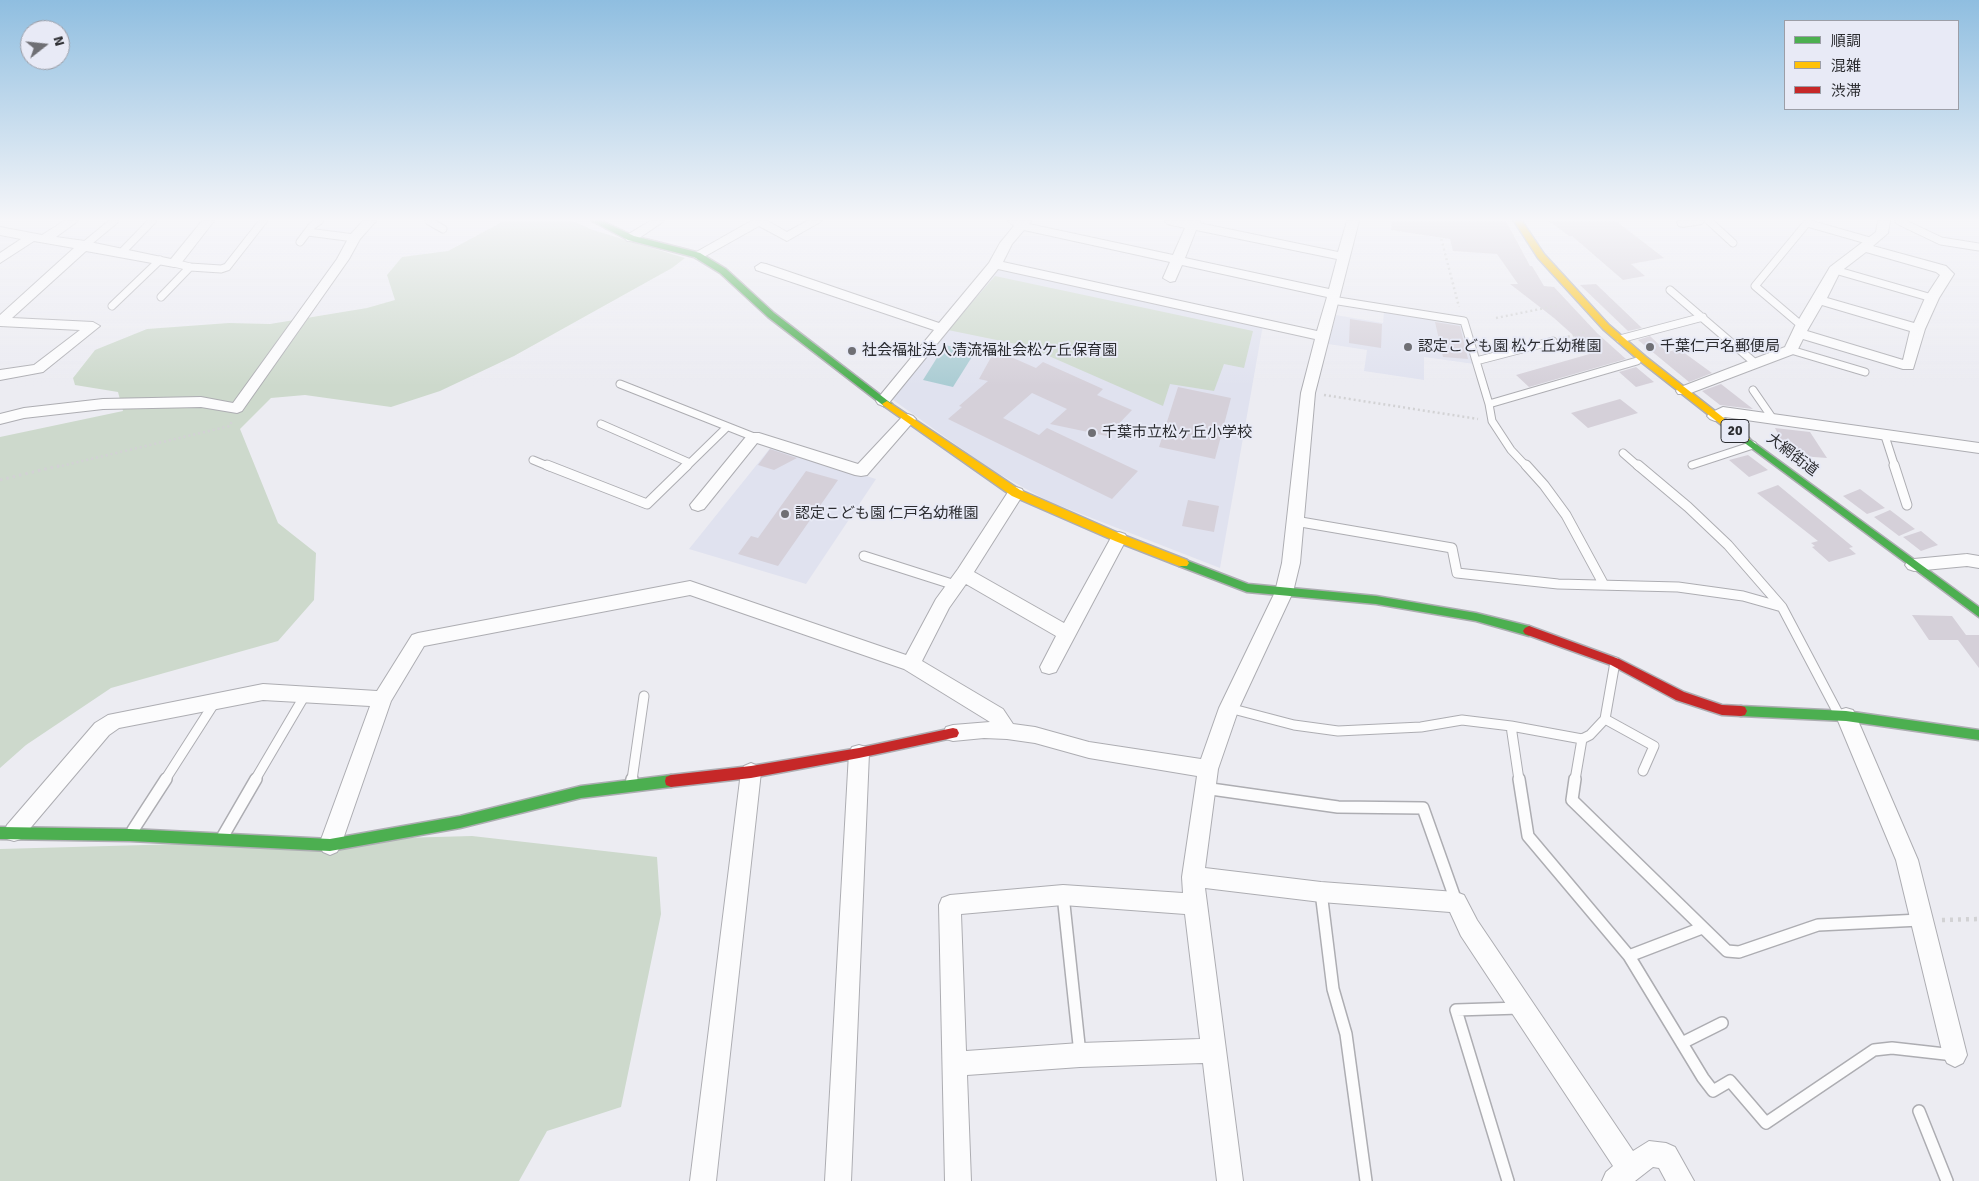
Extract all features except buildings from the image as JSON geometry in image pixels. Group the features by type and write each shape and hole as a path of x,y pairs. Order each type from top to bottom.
{"street":[{"path":"0,322 51,276"},
{"path":"0,419 24,413 103,404 201,402 237,408 330,276"},
{"path":"729,276 771,315 883,401 1016,493 1120,538 1247,588 1376,600 1476,617 1544,635 1615,662 1680,696 1722,710 1843,715 1979,736"},
{"path":"788,276 941,328"},
{"path":"883,401 984,276"},
{"path":"1049,276 1322,336"},
{"path":"1242,276 1333,297"},
{"path":"1230,1181 1193,877 1206,779 1229,708 1284,592 1291,563 1308,393 1338,276"},
{"name":"大網街道","path":"1558,276 1606,327 1683,392 1979,613"},
{"path":"1683,392 1791,350 1831,276"},
{"path":"1801,330 1908,366 1918,329 1932,298 1945,276"},
{"path":"1819,300 1918,329"},
{"path":"0,322 93,326 38,369 0,375"},
{"path":"1715,416 1723,412 1979,448"},
{"path":"698,506 754,437 861,471 908,419"},
{"path":"911,664 942,604 1016,493"},
{"path":"1048,667 1120,538"},
{"path":"1914,565 1968,560 1979,562"},
{"path":"959,580 1067,634"},
{"path":"330,845 382,699 418,640 690,588 911,664 996,715 1007,730"},
{"path":"7,833 102,729 115,721 263,692 382,699"},
{"path":"1843,715 1907,860 1955,1055"},
{"path":"7,833 130,835 330,845 460,822 581,792 751,772 859,753 953,733 984,730 1007,730 1035,735 1206,779"},
{"path":"838,1181 859,753"},
{"path":"703,1181 751,772"},
{"path":"1193,877 1321,892 1456,902 1469,928 1522,1008 1623,1175 1649,1154 1666,1156 1681,1181"},
{"path":"958,1181 950,905 1063,895 1195,904"},
{"path":"956,1064 1080,1055 1213,1051"}],"lane":[{"path":"112,306 143,276"},
{"path":"161,297 181,276"},
{"path":"1763,276 1755,286 1801,330"},
{"path":"1855,276 1932,298"},
{"path":"1670,290 1755,363"},
{"path":"1333,297 1464,321 1489,404 1492,421 1511,450 1544,485 1566,515 1604,585"},
{"path":"1620,339 1704,318"},
{"path":"1476,361 1553,341"},
{"path":"1791,350 1865,372"},
{"path":"1489,404 1637,361"},
{"path":"620,384 754,437"},
{"path":"1753,390 1773,420"},
{"path":"601,424 690,462"},
{"path":"533,460 647,504 727,426"},
{"path":"1885,436 1907,505"},
{"path":"1692,466 1753,445"},
{"path":"1623,453 1688,507 1728,545 1782,607 1843,715"},
{"path":"1295,521 1452,548 1457,574 1558,584 1678,587 1743,596 1782,607"},
{"path":"864,556 959,580"},
{"path":"1229,708 1294,725 1338,730 1421,727 1462,720 1511,726 1582,739 1590,735 1605,719 1615,662"},
{"path":"220,841 305,695"},
{"path":"631,787 644,696"},
{"path":"130,835 215,702"},
{"path":"1605,719 1654,746 1643,771"},
{"path":"1511,726 1528,836 1629,956 1703,1078 1713,1091 1730,1081 1766,1123 1874,1050 1892,1048 1955,1055"},
{"path":"1582,739 1572,800 1727,951 1740,952 1818,925 1921,920"},
{"path":"1206,779 1338,807 1424,808 1456,902"},
{"path":"1321,892 1333,989 1346,1034 1366,1181"},
{"path":"1063,895 1080,1055"},
{"path":"1629,956 1702,928"},
{"path":"1508,1181 1456,1010 1522,1008"},
{"path":"1682,1043 1722,1023"},
{"path":"1919,1111 1947,1181"}],"path":[{"path":"1451,276 1464,321"},
{"path":"1496,318 1581,302"},
{"path":"1553,341 1606,327"},
{"path":"1308,393 1492,421"},
{"path":"0,480 230,426 237,408"},
{"path":"1921,920 1979,919"}],"shaded area":[{"name":"千葉市立松ヶ丘小学校","path":"988,276 1033,276 1263,325 1220,568 1048,501 990,469 889,397"},
{"name":"認定こども園 松ケ丘幼稚園","path":"1384,311 1463,323 1474,364 1424,357 1424,380 1364,371 1367,350 1328,344 1336,315 1383,323"},
{"name":"認定こども園 仁戸名幼稚園","path":"771,447 876,479 806,584 689,549"}],"green space":[{"path":"387,276 657,276 514,356 440,391 391,407 305,395 271,398 240,429 278,523 316,553 314,600 278,641 111,688 26,745 0,768 0,437 123,411 118,392 75,385 73,378 95,350 147,329 229,323 270,324 367,308 395,300"},
{"path":"996,276 1253,331 1244,368 1224,364 1214,391 1170,384 1163,406 1026,346 948,330"},
{"path":"472,836 657,857 661,914 621,1107 547,1131 519,1181 0,1181 0,849"}],"water":[{"path":"945,345 975,352 953,387 923,380"}],"traffic: fast":[{"path":"729,276 771,315 887,404"},
{"path":"1745,439 1979,613"},
{"path":"1183,563 1247,588 1376,600 1476,617 1529,631"},
{"path":"1741,711 1846,716 1979,735"},
{"path":"0,833 130,835 330,845 460,822 581,792 671,781"}],"traffic: slow":[{"path":"1559,276 1606,327 1643,359 1745,439"},
{"path":"887,404 1016,493 1119,538 1183,563"}],"traffic: jam":[{"path":"1529,631 1615,662 1680,696 1722,710 1741,711"},
{"path":"671,781 751,772 859,753 953,733"}],"place":[{"name":"認定こども園 松ケ丘幼稚園","path":"1408,347"},
{"name":"千葉仁戸名郵便局","path":"1650,347"},
{"name":"社会福祉法人清流福祉会松ケ丘保育園","path":"852,351"},
{"name":"千葉市立松ヶ丘小学校","path":"1092,433"},
{"name":"認定こども園 仁戸名幼稚園","path":"785,514"}]}
